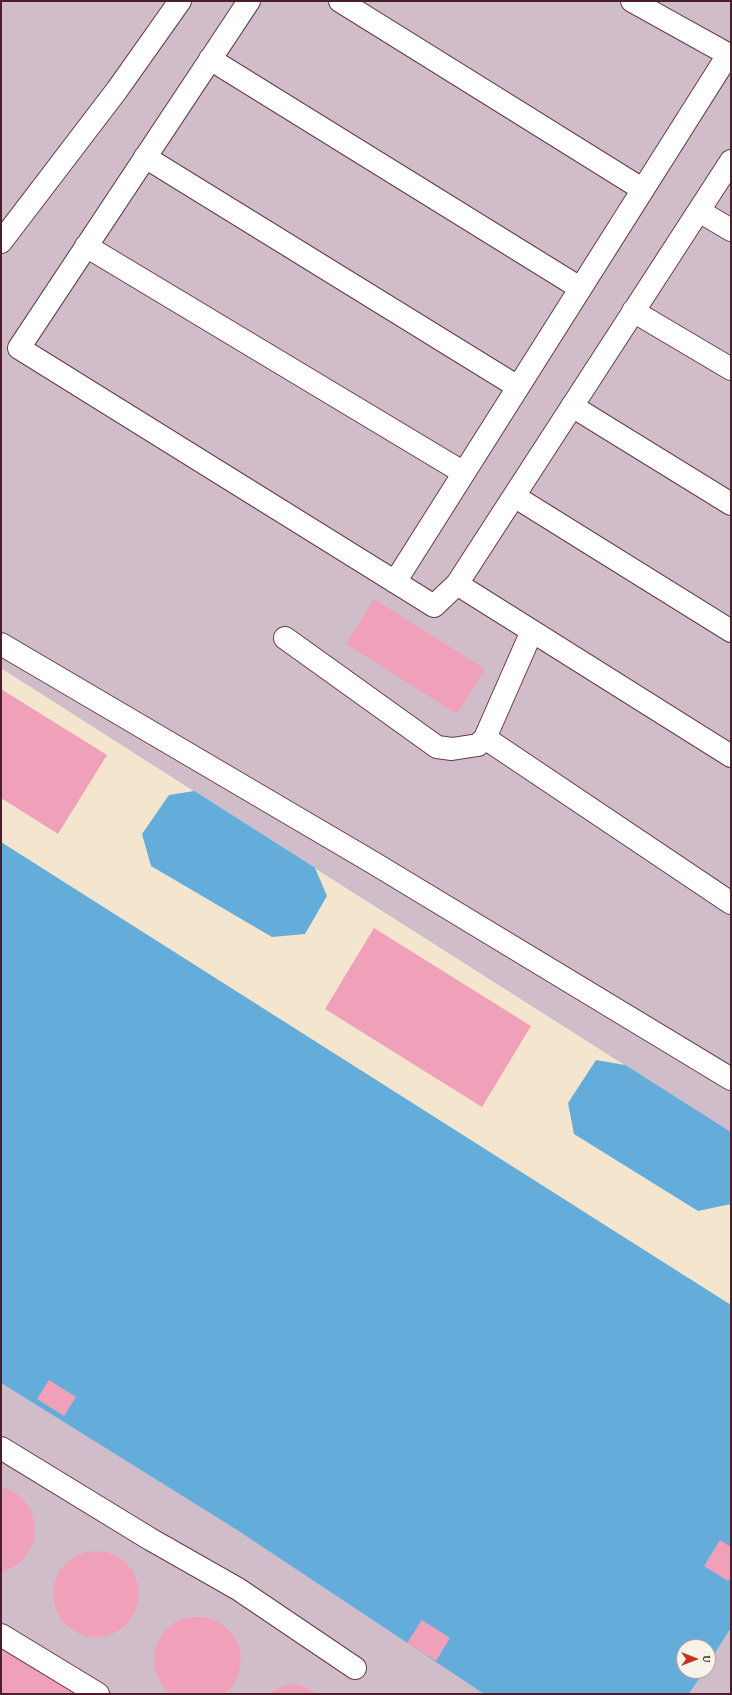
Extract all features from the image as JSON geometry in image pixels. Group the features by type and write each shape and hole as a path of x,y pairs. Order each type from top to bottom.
{"lane":[{"path":"1,242 116,90 180,1"},
{"path":"249,1 19,348 434,606 456,584 731,161"},
{"path":"340,1 642,189"},
{"path":"395,582 642,189 729,56 632,1"},
{"path":"210,59 580,288"},
{"path":"145,157 518,387"},
{"path":"699,211 731,230"},
{"path":"86,246 464,473"},
{"path":"633,311 731,369"},
{"path":"572,406 731,504"},
{"path":"514,496 731,631"},
{"path":"456,584 731,756"},
{"path":"285,638 437,747 464,748 478,745 485,738 532,631"},
{"path":"1,644 366,858 731,1079"},
{"path":"485,738 731,903"},
{"path":"1,1448 150,1539 238,1589 355,1668"},
{"path":"1,1635 98,1694"}],"shaded area":[{"path":"1,1 731,1 731,1132 1,668"},
{"path":"1,1383 237,1530 484,1694 1,1694"},
{"path":"731,1628 731,1694 689,1694 699,1679 716,1679 716,1651"}],"water":[{"path":"1,668 731,1132 731,1628 716,1651 716,1639 676,1639 676,1679 699,1679 689,1694 484,1694 237,1530 1,1383"}],"pier":[{"path":"1,668 194,791 169,795 142,834 151,866 272,937 305,934 327,896 315,868 625,1065 596,1060 568,1103 574,1134 698,1211 731,1204 731,1305 1,842"}],"building":[{"path":"374,599 485,669 457,714 346,644"},
{"path":"1,689 107,755 58,834 1,798"},
{"path":"374,928 531,1026 482,1107 325,1009"},
{"path":"49,1380 76,1397 64,1416 37,1399"},
{"path":"1,1487 13,1491 24,1500 32,1513 35,1527 34,1541 27,1554 18,1565 1,1572"},
{"path":"720,1540 731,1547 731,1576 728,1581 704,1566"},
{"path":"88,1551 104,1551 113,1554 127,1563 136,1577 139,1586 139,1602 136,1611 127,1625 113,1634 104,1637 88,1637 72,1630 65,1625 60,1618 53,1602 53,1586 60,1570 65,1563 72,1558"},
{"path":"191,1617 205,1617 219,1622 230,1631 238,1643 241,1658 239,1672 234,1685 224,1694 170,1694 161,1684 155,1671 154,1657 157,1643 165,1630 177,1621"},
{"path":"422,1620 450,1638 436,1661 407,1643"},
{"path":"1,1649 76,1694 1,1694"},
{"path":"293,1684 305,1687 317,1694 269,1694 281,1687"}]}
